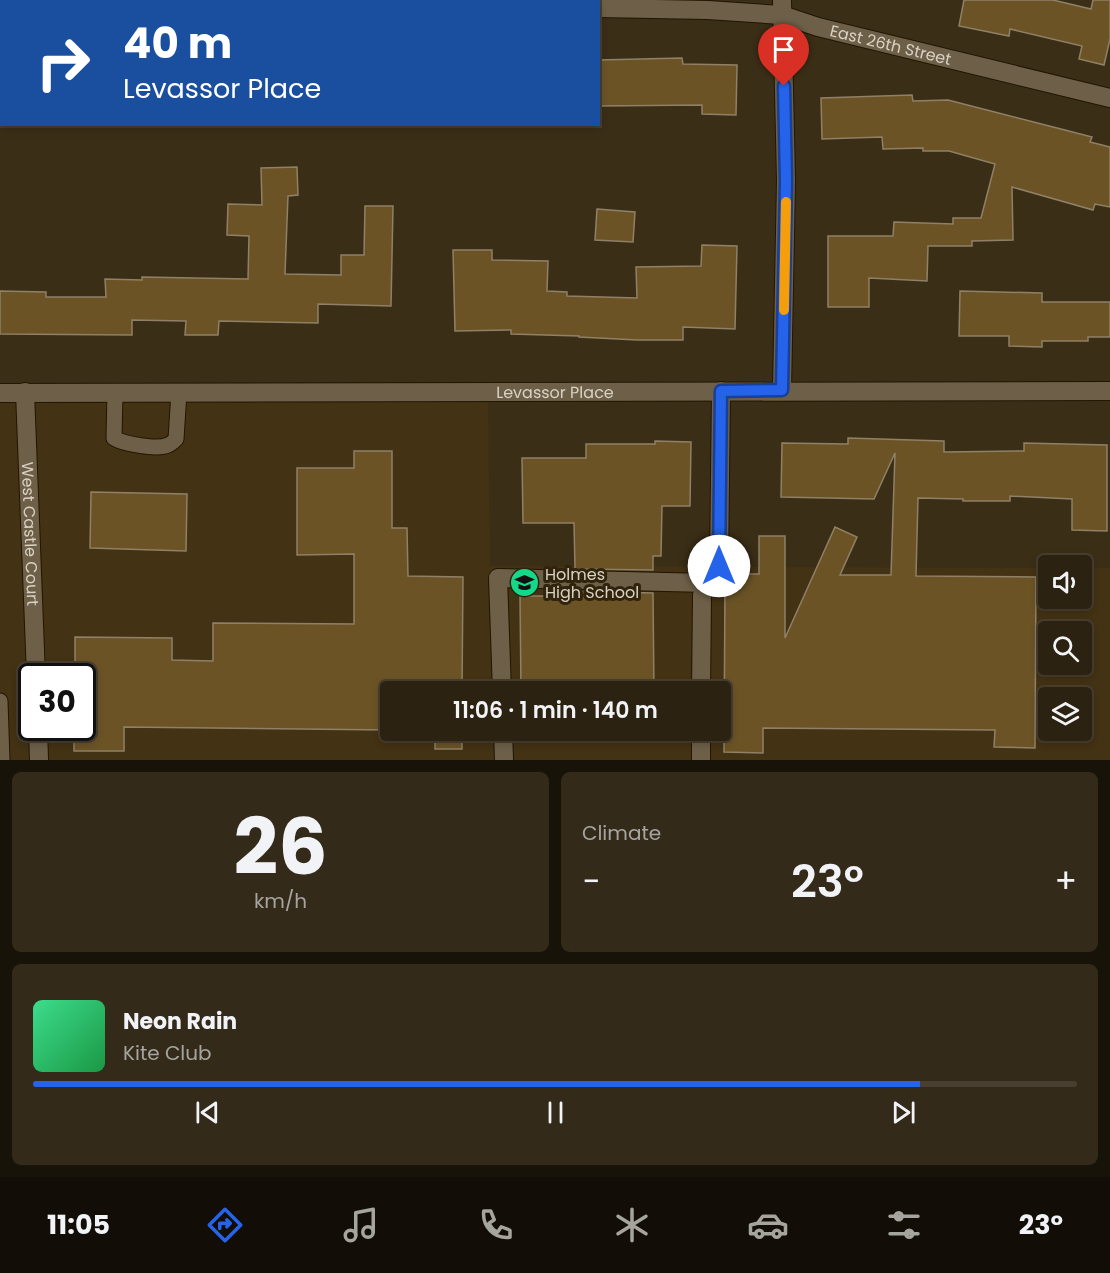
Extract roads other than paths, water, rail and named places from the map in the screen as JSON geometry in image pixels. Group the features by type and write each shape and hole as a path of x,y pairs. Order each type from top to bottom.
{"street":[{"name":"East 26th Street","path":"600,8 708,10 782,8 818,27 1110,98"},
{"path":"782,8 786,181 782,390"},
{"path":"701,681 702,595 719,566 721,391"},
{"name":"Levassor Place","path":"0,393 1110,391"},
{"name":"West Castle Court","path":"25,392 35,663"},
{"path":"502,681 498,578 708,583"},
{"path":"38,741 39,760"},
{"path":"503,741 504,760"},
{"path":"701,741 701,760"}],"lane":[{"path":"115,392 114,438 121,443 156,447 168,446 177,439 179,392"},
{"path":"0,701 2,760"}],"place":[{"name":"Holmes High School","path":"524,583"}]}
